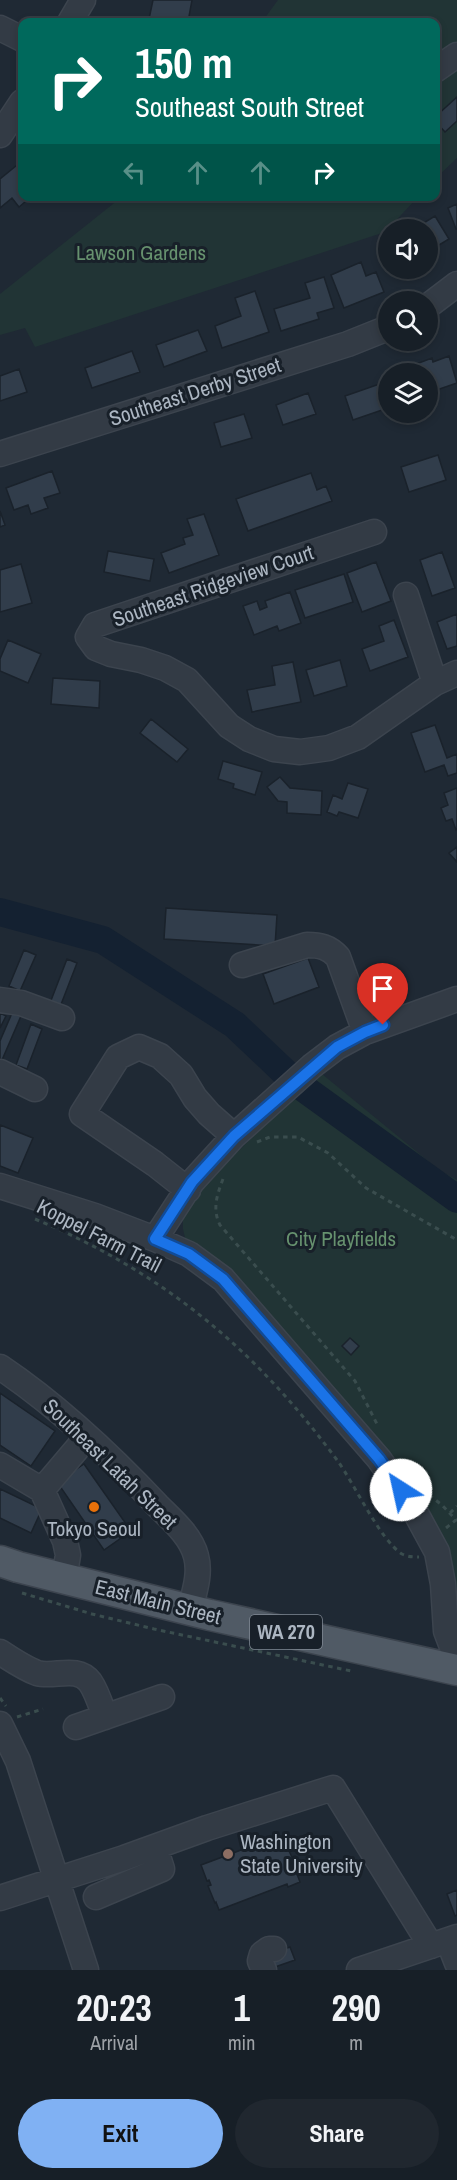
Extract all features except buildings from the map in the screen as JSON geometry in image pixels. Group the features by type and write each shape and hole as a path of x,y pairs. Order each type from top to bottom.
{"main road":[{"name":"East Main Street","path":"0,1561 190,1610 457,1670"}],"street":[{"path":"72,18 83,0"},
{"path":"0,28 18,37"},
{"path":"440,67 457,55"},
{"path":"0,135 18,108"},
{"path":"438,298 457,284"},
{"name":"Southeast Derby Street","path":"0,454 348,344 378,332"},
{"name":"Southeast Ridgeview Court","path":"374,532 95,625 88,637 96,648 165,668 187,680 229,726 249,739 274,749 300,752 329,748 358,736 451,678"},
{"path":"406,595 451,678"},
{"path":"242,964 307,945 317,945 332,950 338,957 365,1032"},
{"path":"155,1239 188,1190 243,1140 265,1108 312,1066 337,1047 365,1032 457,999"},
{"path":"0,1000 21,1003 62,1018"},
{"path":"188,1190 155,1164 82,1114 118,1057 140,1047 160,1056 181,1075 195,1098 209,1114 243,1140"},
{"path":"0,1072 35,1089"},
{"path":"0,1186 86,1213 155,1239 189,1254 223,1279 379,1459 412,1506 437,1552 443,1584 446,1631 457,1660"},
{"name":"Southeast Latah Street","path":"0,1367 22,1382 135,1481 189,1541 196,1555 199,1572 190,1610"},
{"path":"42,1490 87,1437"},
{"path":"0,1465 42,1490 65,1542 68,1555 63,1579"},
{"path":"0,1652 39,1674 66,1672 77,1674 89,1681 105,1717"},
{"path":"76,1727 162,1697"},
{"path":"9,1721 18,1761 86,1970"},
{"path":"0,1898 333,1788 446,1941 457,1963"},
{"path":"96,1897 162,1869 154,1847"},
{"path":"359,1970 446,1941"},
{"path":"264,1970 260,1961 261,1954 265,1950 274,1948"}],"path":[{"path":"243,1140 298,1137 327,1153 366,1188 457,1240"},
{"path":"224,1175 216,1200 216,1218 220,1225 355,1381 383,1435"},
{"name":"Koppel Farm Trail","path":"31,1218 120,1260 159,1284 219,1330 256,1364 316,1433 339,1463 381,1530 396,1549 409,1557 422,1557"},
{"path":"427,1494 457,1521"},
{"path":"450,1513 457,1506"},
{"path":"9,1721 43,1709"}],"green space":[{"path":"278,0 457,0 457,158 440,174 440,18 265,18"},
{"name":"Lawson Gardens","path":"117,201 414,201 397,219 378,219 378,234 35,347 25,328 0,335 0,294"},
{"name":"City Playfields","path":"322,1074 439,1170 457,1180 457,1601 443,1584 412,1506 189,1254 183,1229 183,1214 197,1191 267,1123"}],"waterway":[{"path":"0,912 103,940 235,1025 295,1082 457,1199"}],"place":[{"name":"Tokyo Seoul","path":"94,1507"},
{"name":"Washington State University","path":"228,1854"}],"route":[{"path":"383,1025 337,1047 312,1066 234,1136 192,1182 155,1239 189,1254 223,1279 379,1459 401,1490"}]}
